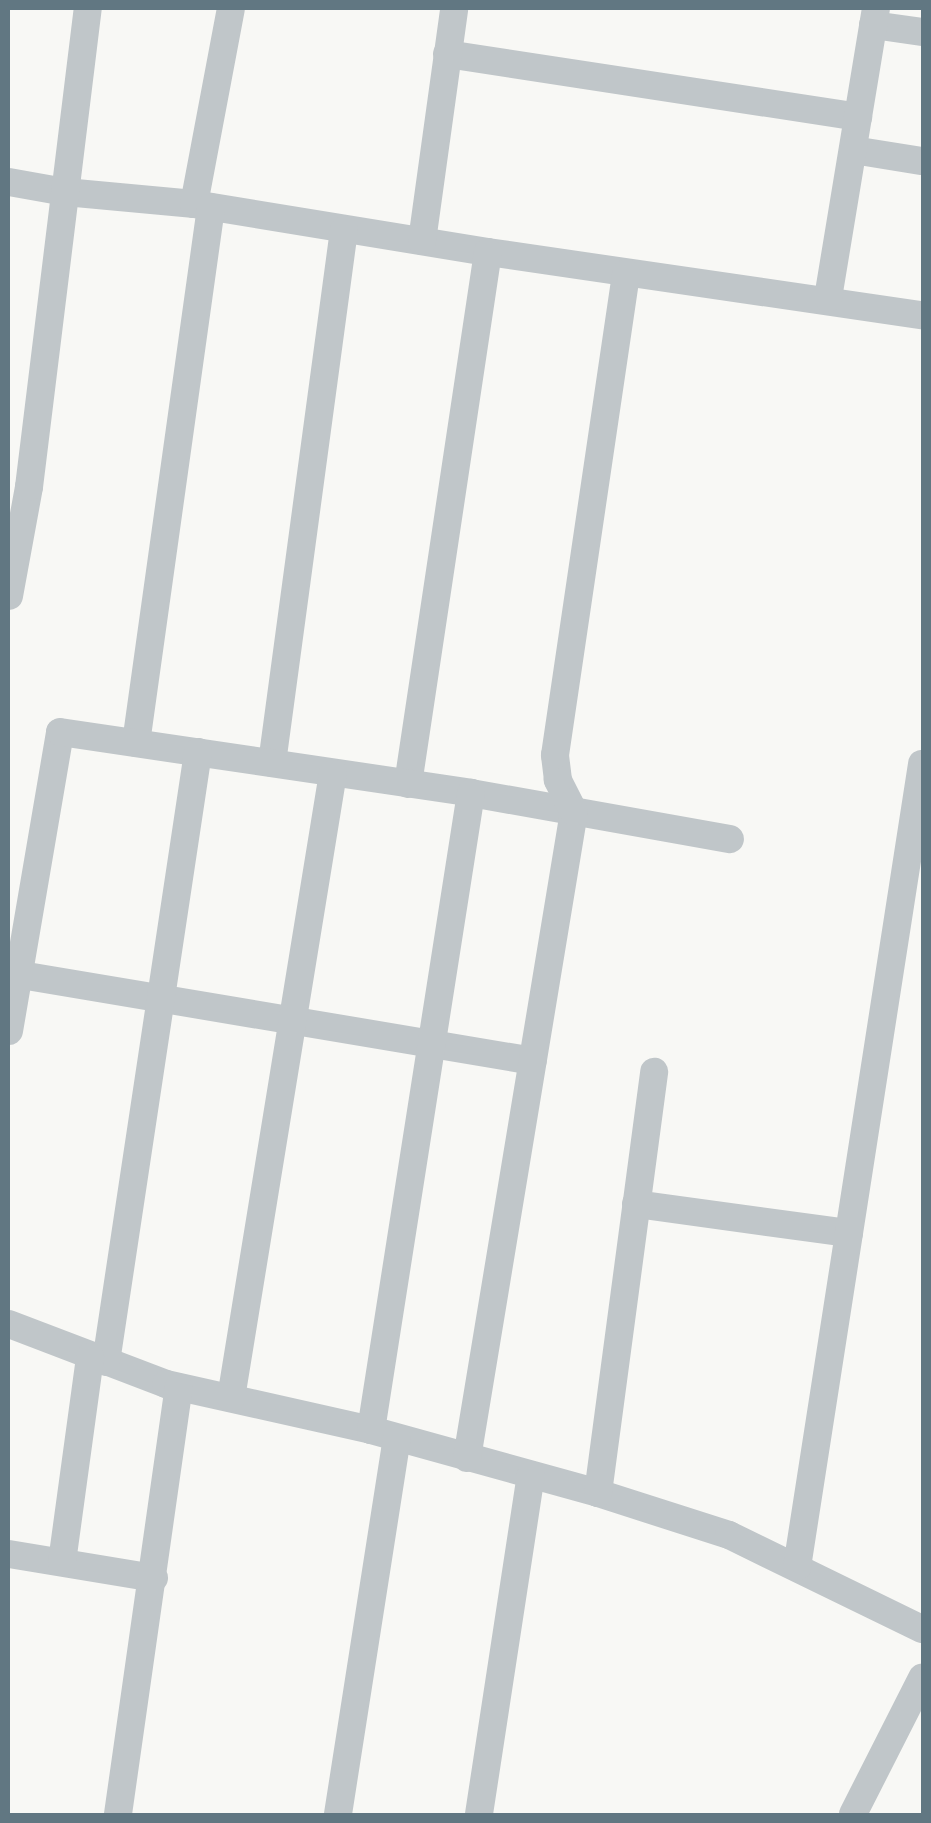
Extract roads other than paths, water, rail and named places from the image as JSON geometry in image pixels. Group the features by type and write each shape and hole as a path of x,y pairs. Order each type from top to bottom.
{"street":[{"path":"9,596 29,487 88,9"},
{"path":"136,743 202,205 232,9"},
{"path":"422,241 454,9"},
{"path":"828,298 874,17 922,32"},
{"path":"447,54 858,117"},
{"path":"853,150 922,160"},
{"path":"9,182 65,192 202,205 344,230 626,273 828,298 922,315"},
{"path":"272,763 344,230"},
{"path":"408,784 488,252"},
{"path":"467,1458 574,812 558,780 555,755 626,273"},
{"path":"9,1031 13,974 60,732 471,793 730,839"},
{"path":"62,1562 161,999 198,752"},
{"path":"797,1567 922,764"},
{"path":"231,1398 333,773"},
{"path":"371,1430 471,793"},
{"path":"13,974 532,1061"},
{"path":"598,1493 654,1072"},
{"path":"636,1204 849,1233"},
{"path":"9,1324 98,1359 179,1387 371,1430 397,1440 598,1493 729,1535 922,1629"},
{"path":"118,1814 154,1578 179,1387"},
{"path":"338,1814 397,1440"},
{"path":"479,1814 530,1475"},
{"path":"9,1554 154,1578"},
{"path":"853,1814 922,1678"}]}
